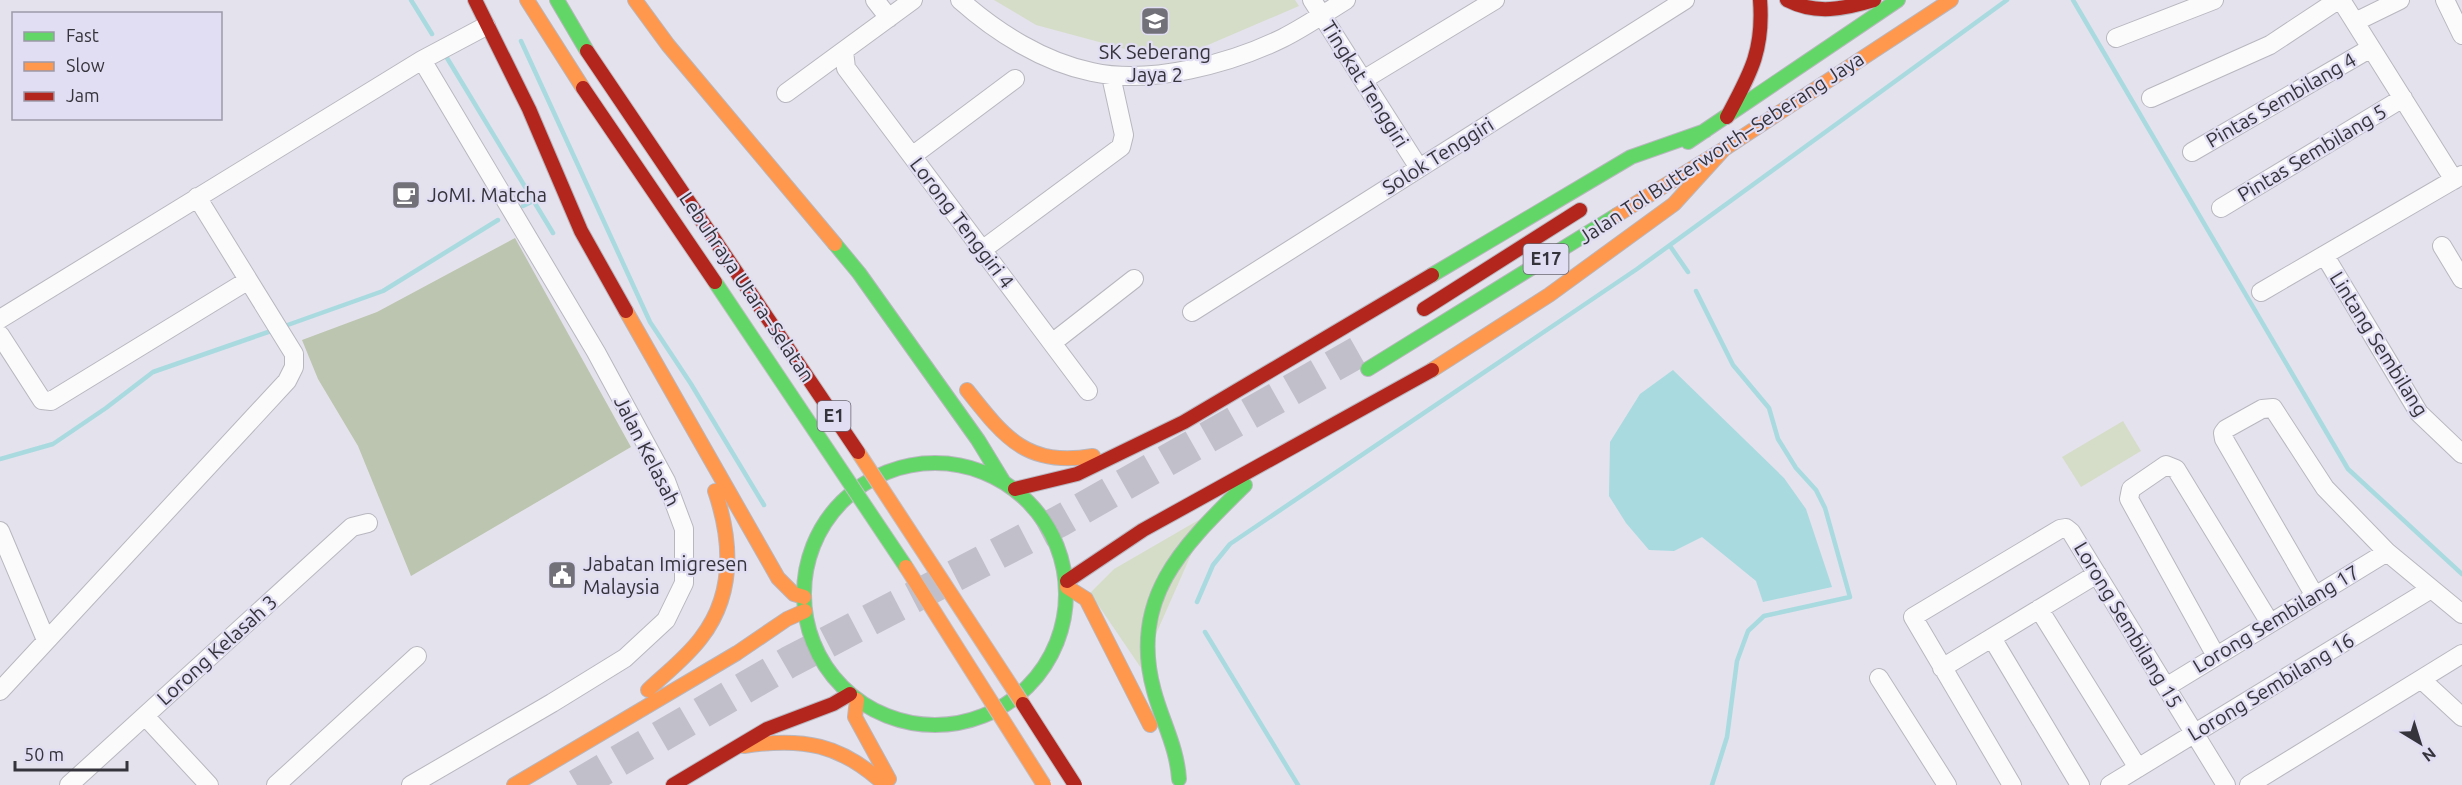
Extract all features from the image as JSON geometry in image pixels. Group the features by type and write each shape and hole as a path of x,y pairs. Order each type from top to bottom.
{"main road":[{"path":"466,0 486,26"},
{"path":"475,0 528,109 581,231 778,578 805,604"},
{"name":"Lebuhraya Utara–Selatan","path":"527,0 583,88 885,534 1044,785"},
{"name":"Lebuhraya Utara–Selatan","path":"557,0 587,51 914,534 1075,785"},
{"path":"635,0 668,45 859,273 978,440 1003,481"},
{"path":"1727,117 1754,66 1761,43 1760,0"},
{"path":"1787,0 1812,9 1828,10 1874,0"},
{"name":"Jalan Tol Butterworth–Seberang Jaya","path":"1656,162 1727,117 1898,0"},
{"name":"Jalan Tol Butterworth–Seberang Jaya","path":"1368,369 1724,149 1951,0"},
{"path":"1015,489 1031,483 1060,480 1077,474 1184,422 1631,157 1705,131"},
{"path":"1067,584 1143,530 1440,364 1549,294 1674,204 1724,149"},
{"name":"Jalan Tol Butterworth–Seberang Jaya","path":"1408,320 1597,200"},
{"path":"892,321 921,336"},
{"path":"956,375 1004,436 1026,451 1053,459 1075,459 1133,446"},
{"path":"617,723 702,636 715,616 723,594 730,556 729,540 722,509 712,483 706,451"},
{"path":"1180,782 1177,753 1159,705 1150,672 1149,634 1157,598 1167,575 1183,549 1273,457"},
{"path":"944,463 974,468 1003,481 1037,510 1060,550 1067,584 1063,624 1050,658 1027,687 997,710 963,722 926,725 890,717 853,697 828,670 820,657 813,642 805,604 807,566 817,537 839,505 869,481 898,468 944,463"},
{"path":"1067,584 1086,599 1180,782"},
{"path":"514,785 746,648 805,604"},
{"path":"673,785 731,748 785,720 853,697"},
{"path":"853,697 855,717 892,785"},
{"path":"731,748 770,744 818,746 844,754 885,785"}],"street":[{"path":"876,0 889,18"},
{"path":"786,93 913,0"},
{"path":"960,0 998,30 1031,49 1070,66 1111,76 1155,74 1199,67 1232,58 1283,38 1317,8 1346,0"},
{"path":"1363,80 1495,0"},
{"name":"Solok Tenggiri","path":"1192,312 1685,0"},
{"path":"2116,38 2214,0"},
{"path":"2151,98 2270,45 2340,0 2458,178 2261,292"},
{"path":"2355,22 2400,0"},
{"path":"2445,0 2462,34"},
{"name":"Tingkat Tenggiri","path":"1317,8 1419,168"},
{"path":"0,318 422,60 486,26"},
{"name":"Pintas Sembilang 4","path":"2192,152 2371,48"},
{"name":"Lorong Tenggiri 4","path":"844,51 846,68 1088,392"},
{"name":"Jalan Kelasah","path":"411,785 552,704 625,658 666,620 684,583 684,529 666,481 596,352 422,60"},
{"path":"982,250 1120,147 1124,135 1111,76"},
{"path":"912,156 1015,79"},
{"name":"Pintas Sembilang 5","path":"2221,208 2403,98"},
{"path":"0,691 286,381 294,367 294,354 197,197"},
{"path":"2442,246 2462,279"},
{"name":"Lintang Sembilang","path":"2325,256 2418,413 2462,454"},
{"path":"1052,343 1134,279"},
{"path":"0,335 42,400 51,401 247,281"},
{"path":"2315,596 2224,439 2223,433 2268,408 2273,408 2325,489 2387,552 2462,614"},
{"path":"2217,656 2129,500 2131,489 2166,465 2175,469 2270,623"},
{"name":"Lorong Kelasah 3","path":"69,785 352,527 369,523"},
{"name":"Lorong Sembilang 15","path":"1942,668 1914,620 1916,614 2066,528 2072,532 2226,785"},
{"path":"0,531 46,640"},
{"name":"Lorong Sembilang 17","path":"2166,687 2387,552"},
{"path":"2012,785 1942,668 2097,574"},
{"name":"Lorong Sembilang 16","path":"2110,785 2432,589"},
{"path":"2039,609 2138,768"},
{"path":"1992,638 2080,785"},
{"path":"2249,785 2462,654"},
{"path":"276,785 417,656"},
{"path":"1879,678 1947,785"},
{"path":"2422,680 2462,717"},
{"path":"145,716 209,785"}],"green space":[{"name":"SK Seberang Jaya 2","path":"994,0 1295,0 1299,6 1201,48 1125,49 1036,25"},
{"path":"515,238 631,447 411,576 358,446 318,379 302,340 377,312"},
{"path":"2123,421 2141,451 2081,487 2062,457"},
{"path":"1209,514 1141,668 1090,593 1114,569"}],"water":[{"path":"1673,370 1784,478 1806,509 1832,587 1763,602 1756,581 1702,537 1674,551 1649,550 1626,523 1609,496 1610,442 1640,394"}],"waterway":[{"path":"411,0 432,34"},
{"path":"1197,602 1213,565 1230,544 1637,269 2007,0"},
{"path":"2073,0 2348,469 2462,574"},
{"path":"521,41 650,322 691,384 764,505"},
{"path":"444,53 553,233"},
{"path":"523,206 535,200"},
{"path":"282,327 383,291 498,220"},
{"path":"1670,246 1688,272"},
{"path":"1696,291 1733,365 1769,408 1778,439 1796,468 1816,490 1825,508 1850,597 1764,616 1748,631 1737,661 1727,737 1712,785"},
{"path":"0,459 53,444 153,372 274,330"},
{"path":"1205,632 1298,785"}],"tunnel":[{"path":"577,785 789,662 1060,521 1358,352"}],"traffic: fast":[{"path":"557,0 587,51"},
{"path":"1688,142 1898,0"},
{"path":"1432,275 1631,157 1705,131"},
{"path":"1368,369 1617,215"},
{"path":"835,244 859,273 978,440 1003,481"},
{"path":"715,282 906,567"},
{"path":"922,463 948,463 973,468 997,478 1028,501 1051,532 1061,556 1066,594 1061,632 1051,656 1028,687 997,710 973,720 948,725 922,725 897,720 873,710 842,687 819,656 809,632 804,607 804,581 809,556 819,532 842,501 873,478 897,468 922,463"},
{"path":"1179,779 1172,745 1154,691 1148,658 1149,627 1156,600 1167,575 1183,551 1245,485"}],"traffic: slow":[{"path":"527,0 583,88"},
{"path":"635,0 668,45 835,244"},
{"path":"1617,215 1724,149 1951,0"},
{"path":"1432,370 1549,295 1674,204 1724,149"},
{"path":"626,311 778,578 794,594 804,597"},
{"path":"967,390 1006,435 1034,453 1070,458 1093,456"},
{"path":"858,452 1023,704"},
{"path":"648,690 701,638 720,604 725,585 727,548 725,529 715,491"},
{"path":"906,567 1044,785"},
{"path":"1067,587 1086,599 1150,725"},
{"path":"514,785 737,653 787,619 805,611"},
{"path":"857,700 855,717 889,779"},
{"path":"744,746 785,743 820,747 853,760 885,785"}],"traffic: jam":[{"path":"475,0 529,109 581,231 626,311"},
{"path":"1727,117 1754,62 1760,34 1760,0"},
{"path":"1787,0 1798,5 1819,9 1852,6 1874,0"},
{"path":"587,51 858,452"},
{"path":"583,88 715,282"},
{"path":"1424,309 1580,210"},
{"path":"1015,489 1077,474 1184,422 1432,275"},
{"path":"1067,581 1143,530 1432,370"},
{"path":"673,785 767,729 833,704 850,694"},
{"path":"1023,704 1075,785"}],"place":[{"name":"SK Seberang Jaya 2","path":"1155,21"},
{"name":"JoMI. Matcha","path":"406,195"},
{"name":"Jabatan Imigresen Malaysia","path":"562,575"}]}
